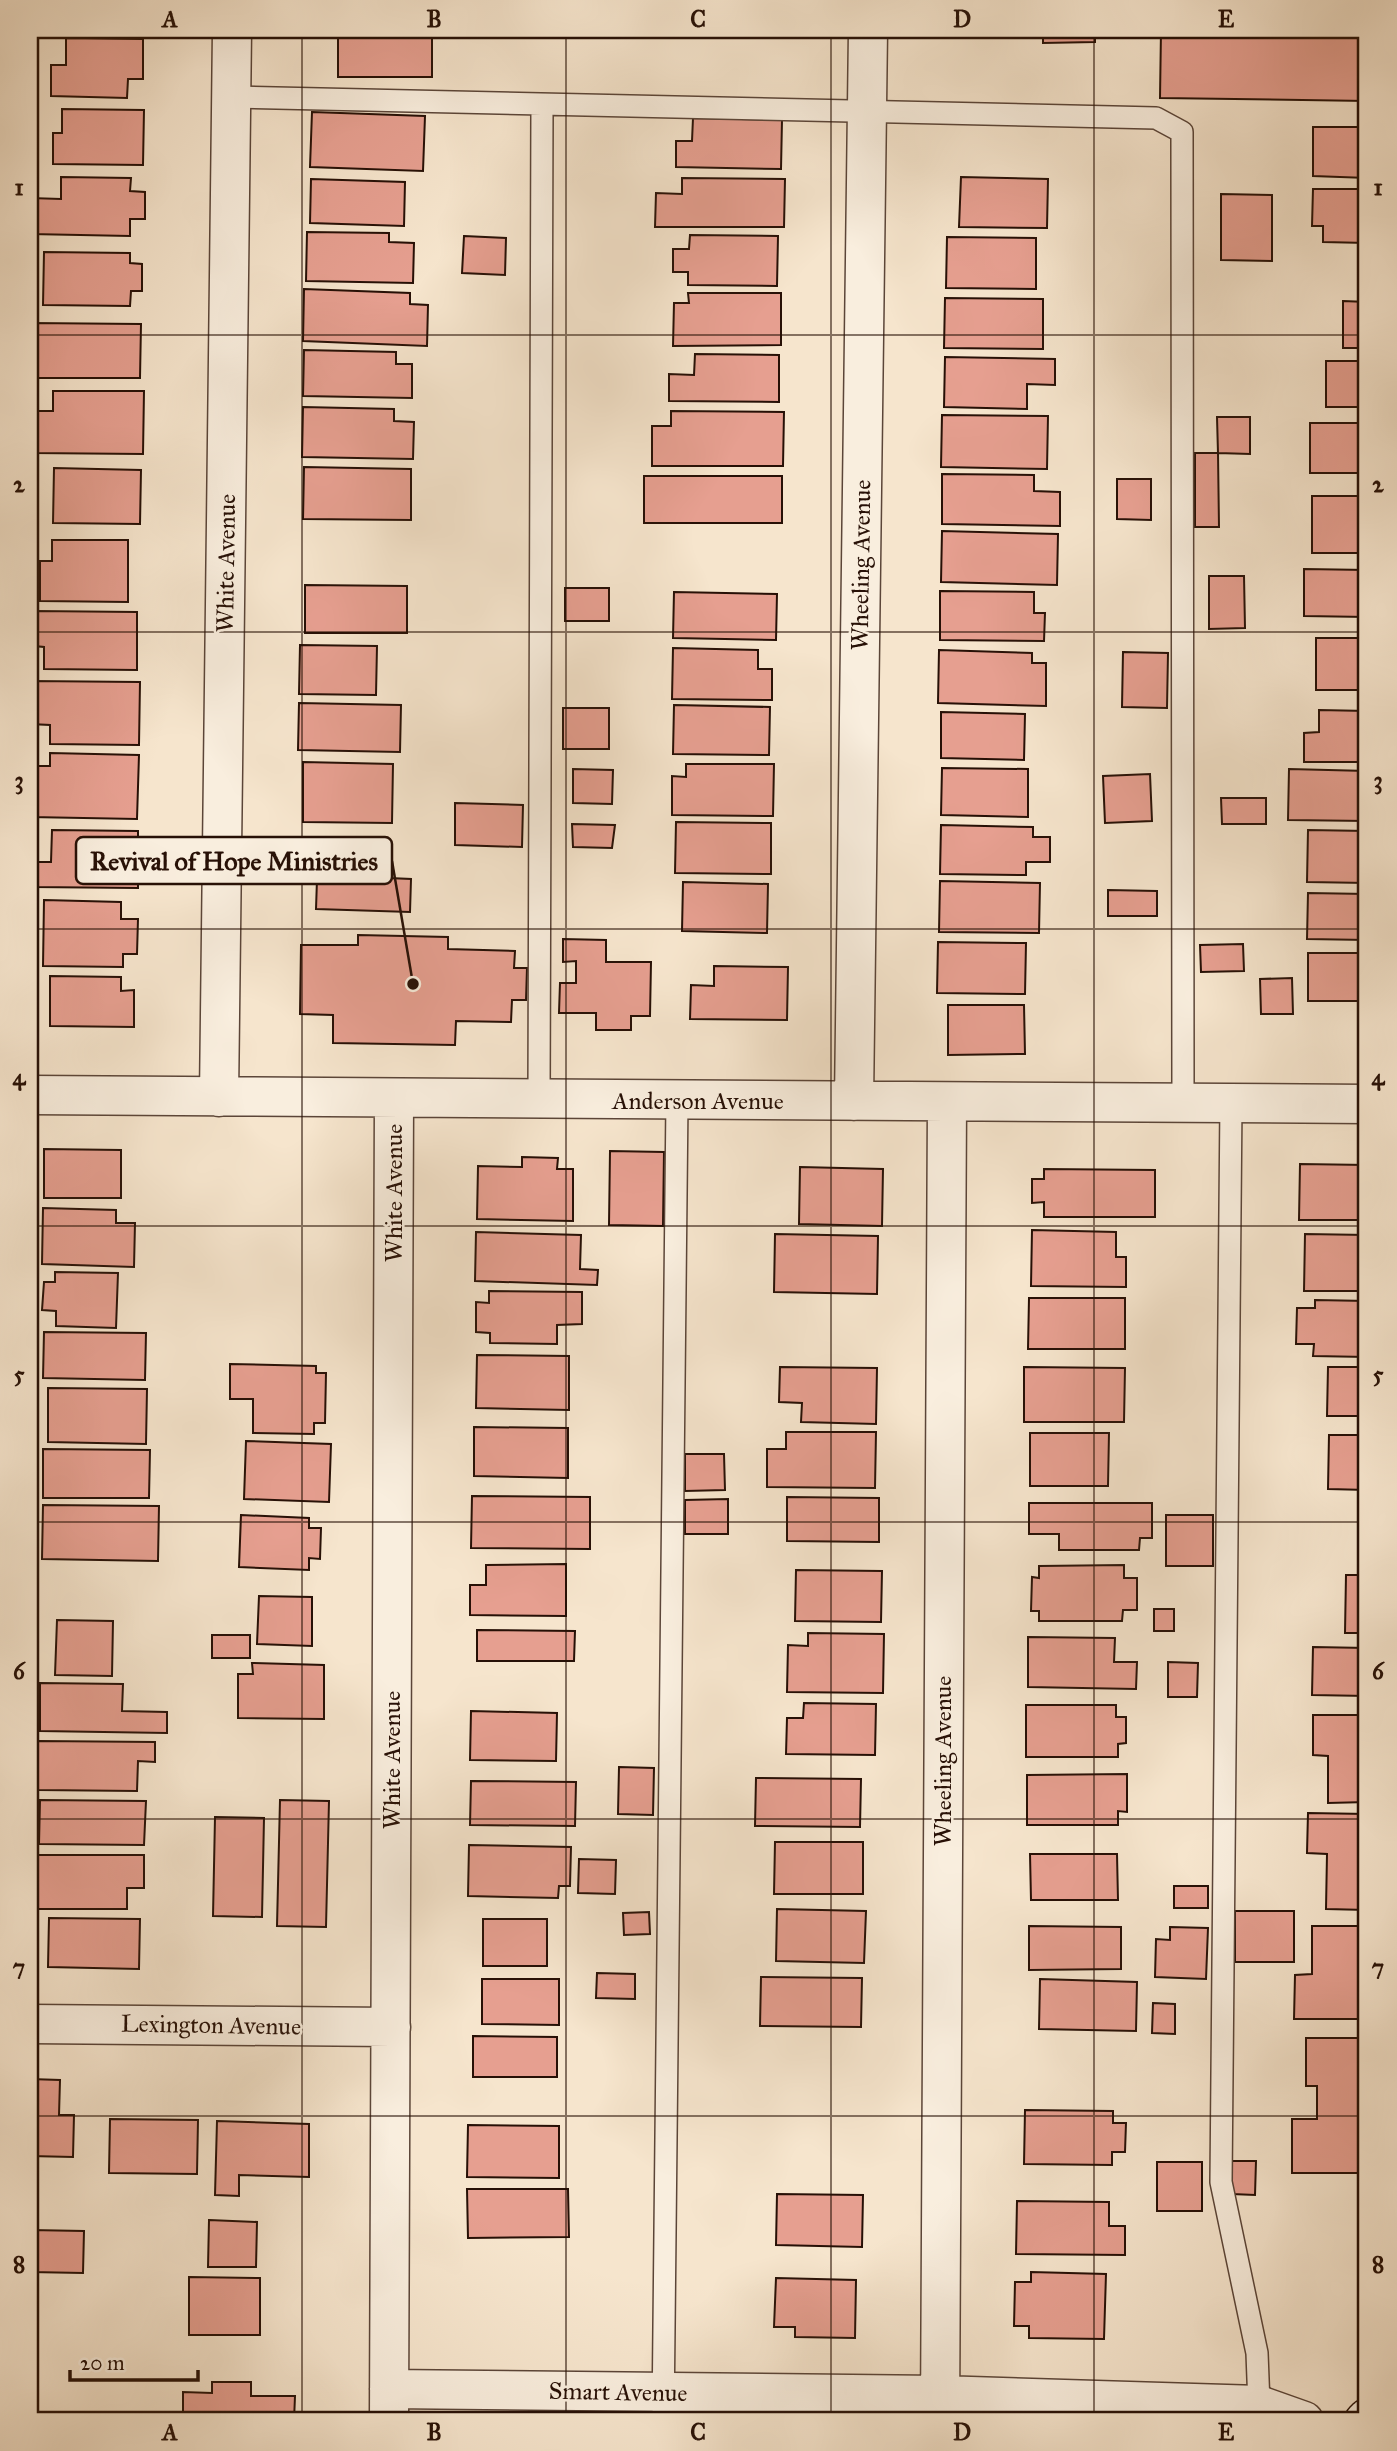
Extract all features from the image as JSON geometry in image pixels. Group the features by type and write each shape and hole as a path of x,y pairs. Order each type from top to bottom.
{"street":[{"name":"White Avenue","path":"219,1097 232,30"},
{"name":"Wheeling Avenue","path":"854,1101 868,30"},
{"name":"Anderson Avenue","path":"30,1095 394,1100 1183,1101 1367,1104"},
{"name":"White Avenue","path":"389,2405 394,1100"},
{"name":"Wheeling Avenue","path":"940,2408 947,1102"},
{"name":"Lexington Avenue","path":"30,2024 391,2027"},
{"name":"Smart Avenue","path":"389,2405 940,2408 1259,2404 1304,2421"}],"lane":[{"path":"231,97 1156,118 1182,132 1183,1101"},
{"path":"539,1100 542,105"},
{"path":"663,2407 677,1100"},
{"path":"1231,1102 1221,2182 1257,2353 1259,2404"}],"building":[{"path":"338,30 432,30 432,77 338,77"},
{"path":"1043,30 1095,30 1095,42 1043,43"},
{"path":"1161,30 1367,30 1367,101 1160,98"},
{"path":"66,38 143,39 143,79 128,79 127,98 51,96 51,65 66,65"},
{"path":"62,109 144,110 143,165 53,164 53,133 62,133"},
{"path":"312,112 425,116 423,171 310,167"},
{"path":"693,118 782,120 781,169 676,167 676,141 692,141"},
{"path":"1313,127 1367,127 1367,178 1313,176"},
{"path":"61,177 131,178 130,191 145,192 145,219 130,219 130,236 30,234 30,198 61,199"},
{"path":"961,177 1048,179 1047,228 959,227"},
{"path":"682,178 785,179 784,227 655,227 656,193 682,194"},
{"path":"311,179 405,182 404,226 310,223"},
{"path":"1313,189 1367,189 1367,243 1323,242 1323,226 1312,226"},
{"path":"1221,194 1272,195 1272,261 1221,260"},
{"path":"307,232 389,233 389,242 414,243 413,283 306,281"},
{"path":"690,235 778,236 777,286 688,285 688,272 673,272 673,249 689,249"},
{"path":"464,236 506,238 505,275 462,273"},
{"path":"947,237 1036,238 1036,289 946,288"},
{"path":"44,252 130,253 130,263 142,264 142,291 131,291 130,306 43,305"},
{"path":"304,289 410,293 410,304 428,305 427,346 303,341"},
{"path":"688,293 781,293 781,345 673,346 674,303 689,303"},
{"path":"945,298 1043,299 1043,349 944,348"},
{"path":"1343,301 1367,302 1367,348 1343,348"},
{"path":"30,323 141,324 140,378 30,378"},
{"path":"304,350 396,352 396,364 412,364 412,398 303,396"},
{"path":"695,354 779,355 779,402 669,401 669,374 694,375"},
{"path":"945,357 1055,359 1055,385 1027,384 1027,409 944,407"},
{"path":"1326,361 1367,361 1367,407 1326,407"},
{"path":"53,391 144,391 143,454 31,453 31,411 53,411"},
{"path":"303,407 394,409 394,421 414,422 413,459 302,457"},
{"path":"671,411 784,412 783,466 652,466 652,426 671,426"},
{"path":"942,415 1048,416 1047,469 941,467"},
{"path":"1217,417 1250,417 1250,454 1218,453"},
{"path":"1310,423 1367,423 1367,473 1310,473"},
{"path":"1195,453 1218,453 1219,527 1195,527"},
{"path":"304,467 411,469 411,520 303,519"},
{"path":"54,468 141,470 140,524 53,523"},
{"path":"942,474 1034,475 1034,491 1060,492 1060,526 942,524"},
{"path":"644,476 782,476 782,523 644,523"},
{"path":"1117,479 1151,479 1151,520 1117,519"},
{"path":"1312,496 1367,496 1367,553 1312,553"},
{"path":"942,531 1058,534 1057,585 941,582"},
{"path":"52,540 128,540 128,602 40,601 40,561 52,561"},
{"path":"1304,569 1367,570 1367,617 1304,616"},
{"path":"1209,576 1244,576 1245,628 1209,629"},
{"path":"305,585 407,586 407,633 305,633"},
{"path":"565,588 609,588 609,621 565,621"},
{"path":"940,591 1034,592 1034,613 1045,613 1044,641 940,640"},
{"path":"674,592 777,594 776,640 673,638"},
{"path":"34,611 137,612 137,670 44,669 44,647 34,646"},
{"path":"1316,638 1367,638 1367,690 1316,690"},
{"path":"300,645 377,646 376,695 299,694"},
{"path":"673,648 758,650 758,669 772,669 772,700 672,699"},
{"path":"939,650 1032,653 1032,663 1046,663 1046,706 938,703"},
{"path":"1123,652 1168,653 1167,708 1122,707"},
{"path":"30,681 140,682 139,745 50,744 50,725 30,724"},
{"path":"299,703 401,705 400,752 298,750"},
{"path":"674,705 770,707 769,755 673,754"},
{"path":"563,708 609,708 609,749 563,749"},
{"path":"1319,710 1367,711 1367,762 1304,762 1304,733 1319,732"},
{"path":"941,712 1025,714 1024,760 941,758"},
{"path":"50,753 139,755 137,819 30,817 30,766 50,766"},
{"path":"303,762 393,764 392,823 303,822"},
{"path":"686,764 774,764 773,816 672,815 672,776 686,777"},
{"path":"942,768 1028,769 1028,817 941,815"},
{"path":"573,769 613,770 612,804 573,803"},
{"path":"1289,769 1367,771 1367,821 1288,820"},
{"path":"1150,774 1152,821 1105,823 1103,776"},
{"path":"1221,798 1266,798 1266,824 1222,824"},
{"path":"455,803 523,805 522,847 455,845"},
{"path":"676,822 771,823 771,874 675,873"},
{"path":"572,824 615,825 612,848 573,847"},
{"path":"941,825 1033,827 1033,837 1050,837 1050,862 1026,862 1026,875 940,874"},
{"path":"52,830 138,831 138,888 32,887 32,862 51,862"},
{"path":"1308,830 1367,831 1367,883 1307,882"},
{"path":"318,850 389,852 389,878 411,879 410,912 316,909"},
{"path":"940,881 1040,883 1039,933 939,932"},
{"path":"683,882 768,884 767,933 682,931"},
{"path":"1108,890 1157,891 1157,916 1108,916"},
{"path":"1308,893 1367,894 1367,940 1307,939"},
{"path":"44,900 121,902 121,919 138,919 137,954 123,954 123,967 43,966"},
{"path":"358,935 448,937 448,949 515,951 514,968 527,968 526,1000 512,1000 511,1022 456,1021 455,1045 333,1043 333,1015 300,1014 301,945 358,945"},
{"path":"563,939 606,940 606,962 651,962 650,1016 631,1016 631,1030 596,1030 596,1013 559,1013 560,983 576,983 576,961 563,962"},
{"path":"938,942 1026,943 1025,994 937,993"},
{"path":"1243,944 1244,971 1201,972 1200,945"},
{"path":"1308,953 1367,953 1367,1001 1308,1001"},
{"path":"714,966 788,967 787,1020 690,1019 691,985 714,986"},
{"path":"50,976 121,977 121,991 134,990 134,1027 50,1026"},
{"path":"1292,978 1293,1014 1261,1014 1260,979"},
{"path":"948,1005 1024,1005 1025,1054 948,1055"},
{"path":"44,1149 121,1150 121,1198 44,1198"},
{"path":"610,1151 664,1152 663,1226 609,1225"},
{"path":"522,1157 558,1158 557,1169 573,1169 573,1221 477,1219 478,1166 522,1167"},
{"path":"1300,1164 1367,1165 1367,1220 1299,1220"},
{"path":"800,1167 883,1169 882,1226 799,1224"},
{"path":"1044,1169 1155,1170 1155,1217 1044,1217 1044,1202 1032,1203 1032,1179 1044,1179"},
{"path":"43,1208 116,1210 116,1223 135,1223 134,1267 42,1264"},
{"path":"1032,1230 1116,1232 1116,1257 1126,1257 1126,1287 1031,1286"},
{"path":"476,1232 581,1235 580,1269 598,1270 597,1285 475,1281"},
{"path":"775,1234 878,1236 877,1294 774,1292"},
{"path":"1305,1234 1367,1235 1367,1291 1304,1291"},
{"path":"55,1272 118,1273 116,1328 56,1326 56,1311 42,1310 44,1282 55,1282"},
{"path":"489,1291 582,1292 582,1324 557,1325 557,1344 490,1343 490,1333 476,1332 476,1302 489,1303"},
{"path":"1029,1298 1125,1298 1125,1349 1028,1349"},
{"path":"1315,1300 1367,1301 1367,1357 1313,1356 1314,1344 1296,1344 1297,1308 1315,1308"},
{"path":"44,1332 146,1333 145,1380 43,1378"},
{"path":"477,1355 569,1356 569,1410 476,1408"},
{"path":"230,1364 316,1366 316,1373 326,1373 325,1423 314,1423 314,1434 253,1433 253,1399 230,1399"},
{"path":"780,1367 877,1368 876,1424 801,1422 802,1403 779,1402"},
{"path":"1024,1367 1125,1368 1124,1422 1024,1422"},
{"path":"1328,1367 1367,1367 1367,1416 1327,1416"},
{"path":"48,1388 147,1389 146,1444 48,1442"},
{"path":"474,1427 568,1428 568,1478 474,1476"},
{"path":"786,1432 876,1432 875,1488 767,1487 767,1449 786,1449"},
{"path":"1030,1433 1109,1433 1108,1486 1030,1486"},
{"path":"1329,1435 1367,1435 1367,1490 1328,1489"},
{"path":"246,1441 331,1444 329,1502 244,1499"},
{"path":"43,1449 150,1450 149,1498 43,1498"},
{"path":"685,1454 724,1454 725,1490 685,1491"},
{"path":"472,1496 590,1497 590,1549 471,1548"},
{"path":"787,1497 879,1498 879,1542 787,1541"},
{"path":"728,1499 728,1534 685,1534 685,1500"},
{"path":"1029,1503 1152,1503 1152,1538 1140,1538 1139,1550 1059,1550 1059,1534 1029,1534"},
{"path":"43,1505 159,1506 158,1561 42,1559"},
{"path":"241,1515 309,1518 309,1528 321,1528 320,1559 309,1558 309,1570 239,1567"},
{"path":"1166,1515 1213,1515 1213,1566 1166,1566"},
{"path":"566,1564 566,1616 470,1615 470,1585 486,1585 486,1565"},
{"path":"1124,1565 1124,1578 1137,1578 1137,1610 1123,1610 1122,1621 1039,1621 1039,1611 1031,1611 1032,1577 1039,1578 1039,1566"},
{"path":"796,1570 882,1571 881,1622 795,1621"},
{"path":"1346,1575 1367,1575 1367,1633 1345,1633"},
{"path":"259,1596 312,1597 312,1646 257,1644"},
{"path":"1154,1609 1174,1609 1174,1631 1154,1631"},
{"path":"57,1620 113,1621 112,1676 55,1675"},
{"path":"477,1630 575,1631 574,1661 477,1661"},
{"path":"808,1633 884,1634 883,1693 787,1692 788,1645 808,1646"},
{"path":"212,1635 250,1635 250,1658 212,1658"},
{"path":"1028,1637 1115,1638 1114,1662 1137,1662 1136,1689 1028,1687"},
{"path":"1313,1647 1367,1648 1367,1696 1312,1695"},
{"path":"1168,1662 1198,1663 1197,1697 1168,1697"},
{"path":"252,1663 324,1665 324,1719 238,1718 238,1674 253,1674"},
{"path":"40,1683 123,1684 122,1711 167,1712 167,1733 40,1731"},
{"path":"804,1703 876,1704 875,1755 786,1754 787,1718 803,1718"},
{"path":"1026,1705 1116,1705 1116,1717 1126,1717 1126,1743 1118,1744 1118,1757 1026,1757"},
{"path":"471,1711 557,1713 556,1761 470,1760"},
{"path":"1313,1715 1367,1715 1367,1802 1328,1803 1328,1756 1313,1755"},
{"path":"38,1741 155,1742 155,1762 138,1761 137,1791 38,1790"},
{"path":"619,1767 654,1768 653,1815 618,1814"},
{"path":"1127,1774 1127,1812 1118,1811 1118,1825 1027,1825 1027,1775"},
{"path":"756,1778 861,1779 860,1827 755,1826"},
{"path":"471,1781 576,1782 575,1826 470,1825"},
{"path":"40,1800 146,1801 144,1845 39,1844"},
{"path":"280,1800 329,1801 326,1927 277,1926"},
{"path":"1308,1813 1367,1814 1367,1910 1326,1909 1327,1854 1307,1853"},
{"path":"215,1817 264,1818 262,1917 213,1916"},
{"path":"775,1842 863,1842 863,1894 774,1894"},
{"path":"469,1845 571,1847 570,1886 559,1886 558,1898 468,1896"},
{"path":"1030,1854 1117,1854 1118,1900 1031,1900"},
{"path":"36,1855 144,1855 144,1888 127,1888 127,1909 36,1909"},
{"path":"579,1859 616,1860 615,1894 578,1893"},
{"path":"1174,1886 1208,1886 1208,1908 1174,1908"},
{"path":"777,1909 866,1911 864,1963 776,1961"},
{"path":"1235,1911 1294,1911 1294,1962 1235,1962"},
{"path":"649,1912 650,1934 624,1935 623,1913"},
{"path":"49,1918 140,1919 139,1969 48,1967"},
{"path":"483,1919 547,1919 547,1966 483,1966"},
{"path":"1029,1926 1121,1927 1121,1969 1029,1970"},
{"path":"1312,1926 1367,1926 1367,2019 1294,2019 1295,1975 1312,1974"},
{"path":"1170,1927 1208,1928 1206,1979 1155,1977 1156,1939 1170,1940"},
{"path":"597,1973 635,1974 635,1999 596,1998"},
{"path":"761,1977 862,1978 861,2027 760,2026"},
{"path":"482,1979 559,1979 559,2025 482,2024"},
{"path":"1040,1979 1137,1982 1136,2031 1039,2029"},
{"path":"1153,2003 1175,2004 1175,2034 1152,2033"},
{"path":"473,2036 557,2037 557,2077 473,2077"},
{"path":"1306,2038 1367,2038 1367,2173 1292,2173 1292,2119 1317,2119 1317,2086 1306,2086"},
{"path":"30,2079 60,2080 59,2115 74,2115 73,2157 30,2156"},
{"path":"1025,2110 1113,2111 1113,2123 1126,2123 1125,2152 1112,2152 1112,2165 1024,2164"},
{"path":"110,2119 198,2120 197,2174 109,2173"},
{"path":"217,2121 309,2124 309,2177 239,2175 239,2196 215,2195"},
{"path":"468,2125 559,2126 559,2178 467,2177"},
{"path":"1232,2161 1256,2161 1255,2195 1232,2194"},
{"path":"1157,2162 1202,2162 1202,2211 1157,2211"},
{"path":"467,2189 568,2189 569,2237 468,2238"},
{"path":"777,2194 863,2195 862,2247 776,2245"},
{"path":"1017,2201 1109,2202 1109,2226 1125,2226 1125,2255 1016,2254"},
{"path":"209,2220 257,2222 256,2267 208,2267"},
{"path":"30,2230 84,2231 83,2273 30,2272"},
{"path":"1031,2272 1106,2274 1104,2339 1029,2338 1029,2326 1014,2326 1015,2282 1031,2282"},
{"path":"189,2277 260,2278 260,2335 189,2335"},
{"path":"776,2278 856,2280 855,2338 795,2337 795,2327 774,2327"},
{"path":"212,2382 251,2382 251,2396 295,2396 294,2421 183,2421 183,2392 212,2393"}],"place":[{"name":"Revival of Hope Ministries","path":"413,984"}]}
